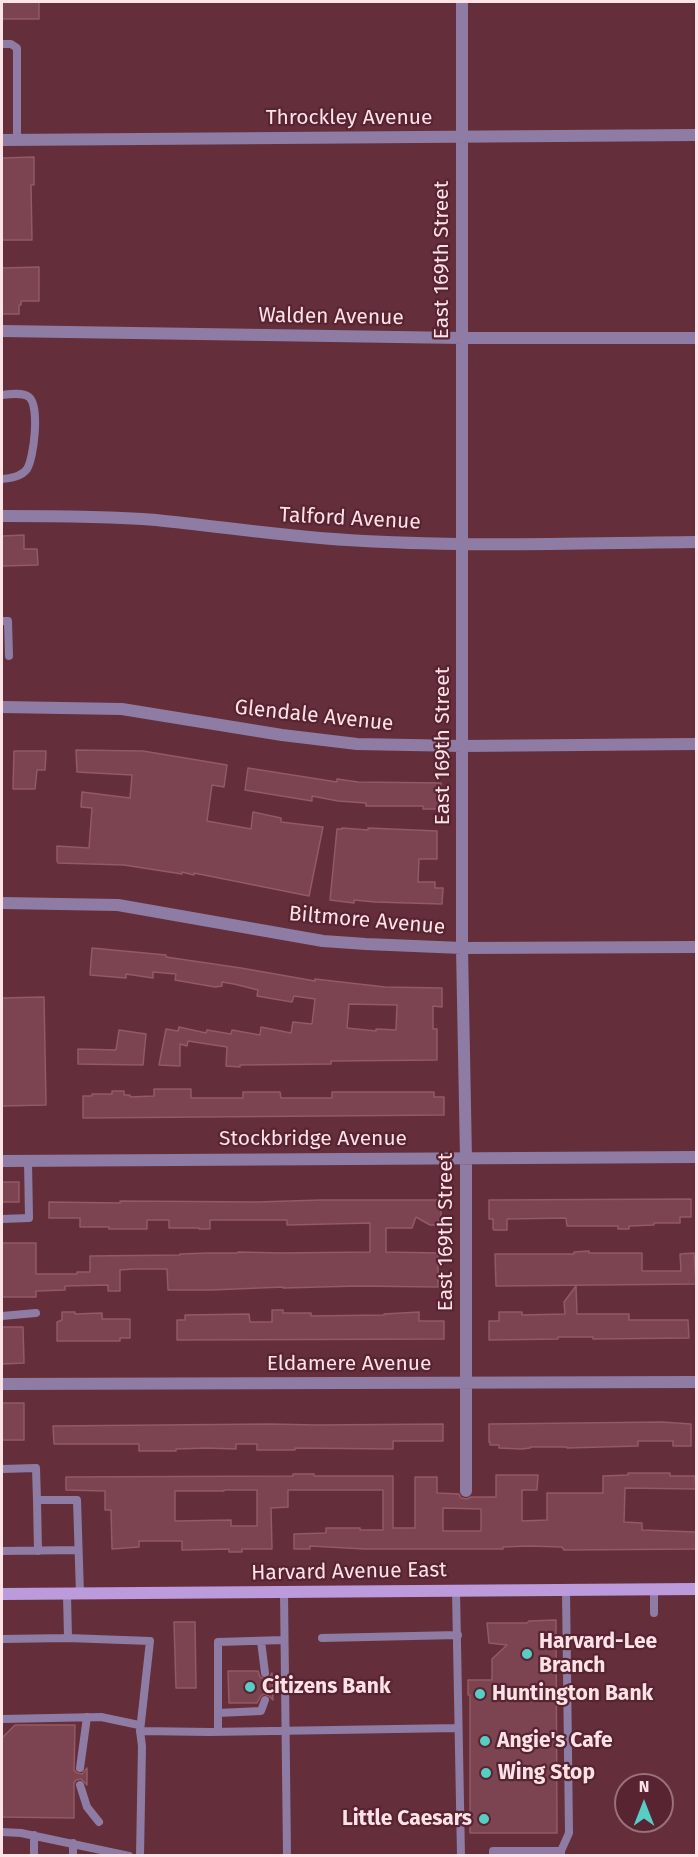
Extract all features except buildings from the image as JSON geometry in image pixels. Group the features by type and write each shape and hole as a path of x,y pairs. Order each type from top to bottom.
{"main road":[{"name":"Harvard Avenue East","path":"2,1594 696,1589"}],"street":[{"name":"East 169th Street","path":"462,2 462,948 466,1158 466,1491"},
{"name":"Throckley Avenue","path":"2,140 696,135"},
{"name":"Walden Avenue","path":"2,331 462,338 696,338"},
{"name":"Talford Avenue","path":"2,516 75,516 155,520 288,536 366,542 463,544 696,542"},
{"name":"Glendale Avenue","path":"2,707 122,709 282,735 357,744 462,746 696,744"},
{"name":"Biltmore Avenue","path":"2,903 118,905 323,941 462,948 696,947"},
{"name":"Stockbridge Avenue","path":"2,1161 696,1157"},
{"name":"Eldamere Avenue","path":"2,1384 696,1382"}],"lane":[{"path":"2,44 11,44 17,48 17,140"},
{"path":"2,394 28,396 34,404 35,425 28,468 21,475 2,479"},
{"path":"2,621 8,621 9,656"},
{"path":"2,1219 29,1218 28,1161"},
{"path":"2,1316 36,1314"},
{"path":"2,1469 36,1468 38,1551"},
{"path":"37,1500 77,1500 78,1551 68,1638"},
{"path":"2,1551 78,1551"},
{"path":"654,1588 654,1613"},
{"path":"456,1590 461,1856"},
{"path":"493,1856 493,1851 561,1853 569,1833 566,1590"},
{"path":"284,1592 287,1856"},
{"path":"322,1638 458,1635"},
{"path":"2,1640 68,1638 150,1641 139,1728 142,1746 140,1856"},
{"path":"218,1731 218,1642 284,1640"},
{"path":"261,1641 265,1673"},
{"path":"218,1713 261,1711 265,1700"},
{"path":"2,1719 101,1717 139,1728 218,1731 458,1728"},
{"path":"80,1768 87,1718"},
{"path":"80,1785 87,1807 99,1822"},
{"path":"2,1832 34,1835 129,1856"},
{"path":"34,1835 34,1856"},
{"path":"72,1843 73,1856"}],"place":[{"name":"Harvard-Lee Branch","path":"527,1654"},
{"name":"Citizens Bank","path":"250,1687"},
{"name":"Huntington Bank","path":"480,1694"},
{"name":"Angie's Cafe","path":"485,1741"},
{"name":"Wing Stop","path":"486,1773"},
{"name":"Little Caesars","path":"484,1819"}]}
